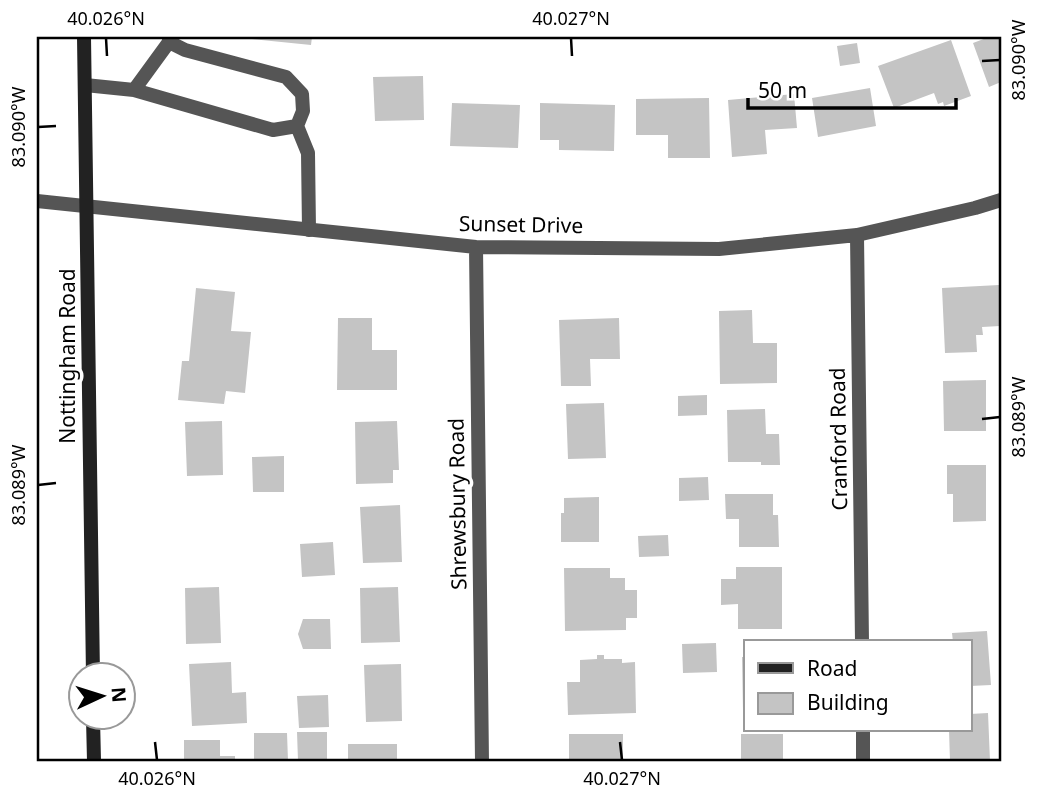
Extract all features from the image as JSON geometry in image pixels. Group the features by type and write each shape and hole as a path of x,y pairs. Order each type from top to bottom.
{"street":[{"name":"Nottingham Road","path":"84,37 93,662"},
{"path":"134,90 169,39 185,50 286,77 302,94 303,111 297,126 308,153 309,230"},
{"path":"85,85 134,90 273,130 297,126"},
{"name":"Sunset Drive","path":"37,201 477,247 719,249 857,235 1001,200"},
{"name":"Cranford Road","path":"857,235 862,640"},
{"name":"Shrewsbury Road","path":"477,247 482,761"},
{"path":"93,732 94,761"},
{"path":"863,732 863,761"}],"building":[{"path":"252,37 312,37 311,45"},
{"path":"989,37 1001,37 1001,82 989,87 973,43"},
{"path":"951,40 971,96 944,106 943,102 938,104 934,93 894,108 878,66"},
{"path":"857,43 860,63 840,66 837,46"},
{"path":"423,76 424,120 375,121 373,77"},
{"path":"870,88 876,126 818,137 812,98"},
{"path":"794,94 797,128 765,130 767,154 732,157 728,100"},
{"path":"709,98 710,158 668,158 668,135 636,135 636,99"},
{"path":"452,103 520,105 518,148 450,146"},
{"path":"540,103 615,105 614,151 559,150 559,140 540,140"},
{"path":"999,285 1000,326 982,327 983,335 976,335 977,352 945,353 942,288"},
{"path":"196,288 235,292 231,331 251,332 245,393 226,391 224,404 178,400 182,361 189,361"},
{"path":"752,310 753,343 777,343 777,383 720,384 719,311"},
{"path":"338,318 372,318 372,350 397,350 397,390 337,390"},
{"path":"619,318 620,359 590,359 591,386 561,386 559,320"},
{"path":"986,380 986,431 944,431 943,381"},
{"path":"707,395 707,415 678,416 678,396"},
{"path":"604,403 606,458 568,459 566,404"},
{"path":"765,409 766,434 779,434 780,465 728,462 727,410"},
{"path":"222,421 223,475 187,476 185,422"},
{"path":"397,421 399,470 393,470 393,483 356,484 355,422"},
{"path":"284,456 284,492 253,492 252,457"},
{"path":"947,465 986,465 986,521 953,522 953,494 947,494"},
{"path":"708,477 709,500 679,501 679,478"},
{"path":"725,494 773,494 773,515 778,515 779,547 739,547 739,519 726,519"},
{"path":"599,497 599,542 561,542 564,498"},
{"path":"400,505 402,562 363,563 360,507"},
{"path":"668,535 669,556 639,557 638,536"},
{"path":"333,542 335,575 302,577 300,544"},
{"path":"736,567 782,567 782,629 738,629 738,604 721,605 721,579 736,579"},
{"path":"564,568 610,568 610,578 625,578 625,590 637,590 637,618 626,618 626,630 565,631"},
{"path":"219,587 221,643 186,644 185,588"},
{"path":"398,587 400,642 361,643 360,588"},
{"path":"303,619 330,619 331,649 303,649 298,634"},
{"path":"987,631 991,685 972,686 972,640 953,640 952,633"},
{"path":"716,643 717,672 683,673 682,644"},
{"path":"597,655 604,655 604,659 622,659 622,663 635,662 636,713 568,715 567,682 580,682 580,660 597,659"},
{"path":"742,657 744,657 744,711"},
{"path":"231,662 232,693 246,692 247,723 192,726 189,664"},
{"path":"401,664 402,721 366,722 364,665"},
{"path":"328,695 329,727 299,728 297,696"},
{"path":"988,713 990,761 950,761 949,732 972,732 972,714"},
{"path":"297,732 327,732 327,761 298,761"},
{"path":"254,733 287,733 288,761 254,761"},
{"path":"569,734 623,734 623,761 569,761"},
{"path":"741,734 783,734 783,761 741,761"},
{"path":"184,740 220,740 220,756 235,756 235,761 184,761"},
{"path":"348,744 397,744 397,761 348,761"}]}
